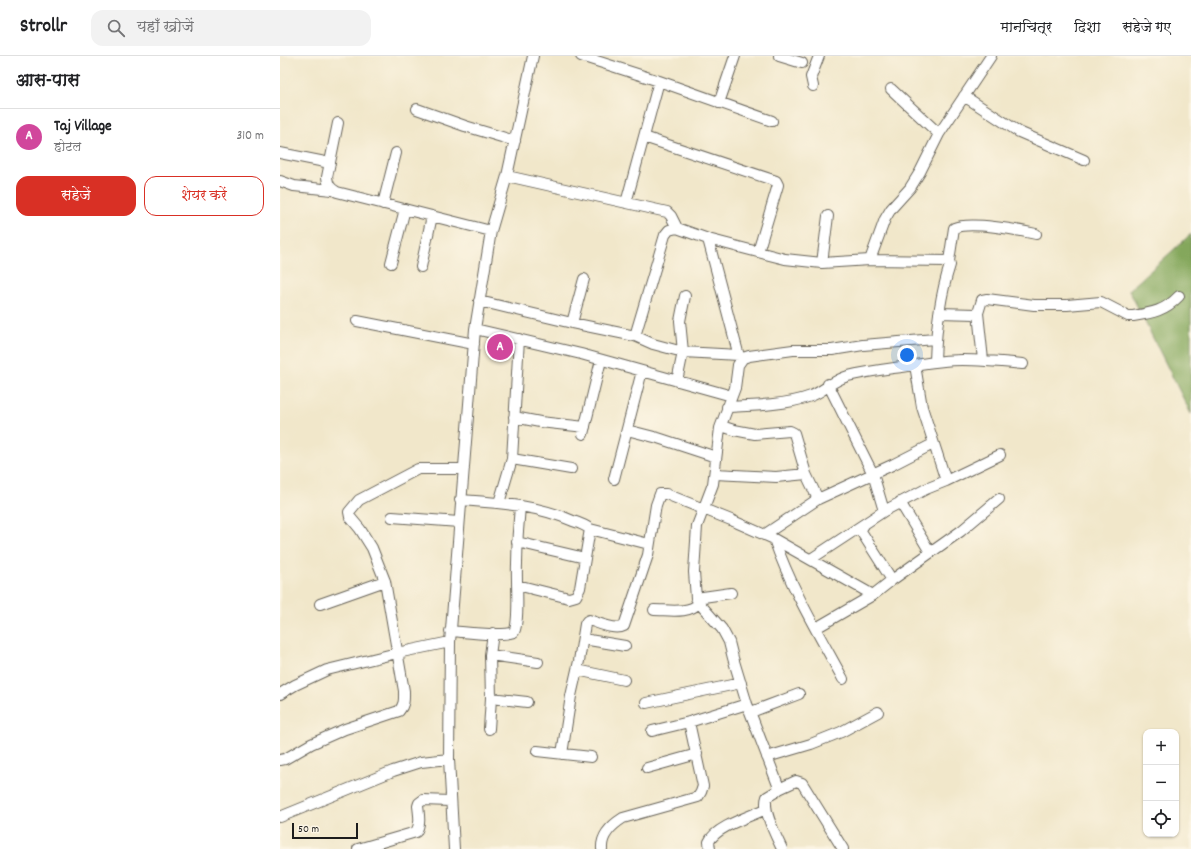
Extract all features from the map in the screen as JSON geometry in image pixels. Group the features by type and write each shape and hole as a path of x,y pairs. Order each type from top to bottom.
{"street":[{"path":"454,849 450,801 449,758 450,632 475,329 491,231 507,176 533,56"},
{"path":"584,56 772,121"},
{"path":"719,103 735,56"},
{"path":"813,86 812,77 819,56"},
{"path":"870,260 885,219 910,188 920,172 939,134 991,56"},
{"path":"783,57 802,63"},
{"path":"626,203 659,81"},
{"path":"891,89 939,134"},
{"path":"964,96 1019,132 1084,160"},
{"path":"417,109 465,126 515,141"},
{"path":"332,190 328,185 327,177 338,123"},
{"path":"644,137 776,181 778,185 758,252"},
{"path":"280,153 330,163"},
{"path":"383,204 396,153"},
{"path":"507,176 667,212 671,216 677,228"},
{"path":"280,181 294,186 332,190 491,231"},
{"path":"391,263 405,209"},
{"path":"421,267 432,216"},
{"path":"822,262 828,216"},
{"path":"935,362 939,313 943,288 950,265 948,261 952,230 957,227 979,226 1036,234"},
{"path":"635,336 665,235 669,230 677,228 708,239 785,260 822,262 870,260 948,261"},
{"path":"654,610 689,610 695,607 698,600 694,572 697,526 713,484 721,426 735,388 739,358 708,239"},
{"path":"572,323 584,279"},
{"path":"677,381 683,352 680,321 685,296"},
{"path":"983,360 978,313 982,300 987,298 1034,305 1067,306 1101,302 1128,316 1133,316 1160,310 1173,303 1179,296"},
{"path":"479,301 635,336 653,344 683,352 739,358 793,350 832,350 863,345 936,339"},
{"path":"939,313 974,315 978,313"},
{"path":"357,321 474,344"},
{"path":"475,329 601,360 732,396"},
{"path":"499,503 512,459 519,339"},
{"path":"514,417 584,430 601,360"},
{"path":"727,408 803,398 813,395 828,384 846,376 871,371 961,360 983,360 1023,364"},
{"path":"915,365 922,407 946,481"},
{"path":"614,479 642,371"},
{"path":"828,384 873,474 884,511"},
{"path":"721,426 755,434 790,431 794,433 806,474 818,499"},
{"path":"627,430 658,438 716,457"},
{"path":"764,535 818,499 933,444"},
{"path":"811,559 900,502 1000,455"},
{"path":"512,459 571,469"},
{"path":"280,760 285,759 311,744 345,729 400,711 403,707 404,701 398,652 385,581 372,548 360,529 350,517 351,510 359,500 418,469 464,469"},
{"path":"715,474 776,477 806,474"},
{"path":"562,754 571,696 585,624 589,620 616,628 622,628 624,626 648,555 656,505 660,494 666,494 764,535 811,559 873,595"},
{"path":"816,628 873,595 930,552 966,528 999,499"},
{"path":"460,500 499,503 541,509 563,516 590,529 649,544"},
{"path":"900,502 930,552"},
{"path":"450,632 510,634 516,629 517,542 520,506"},
{"path":"392,517 459,522"},
{"path":"859,528 892,580"},
{"path":"517,585 569,598 574,597 578,593 590,529"},
{"path":"774,540 801,602 843,679"},
{"path":"517,542 585,558"},
{"path":"320,604 385,581"},
{"path":"698,600 731,594"},
{"path":"698,600 722,629 729,642 749,708 779,789"},
{"path":"489,729 491,698 490,656 493,633"},
{"path":"583,639 625,646"},
{"path":"280,694 327,670 398,652 450,642"},
{"path":"490,656 538,662"},
{"path":"577,670 624,680"},
{"path":"646,703 741,683"},
{"path":"652,731 749,708 799,694"},
{"path":"491,698 527,702"},
{"path":"768,757 811,744 841,732 878,712"},
{"path":"602,849 601,845 607,832 615,823 623,818 698,797 700,795 703,786 689,722"},
{"path":"537,751 591,757"},
{"path":"647,768 697,754"},
{"path":"280,817 400,769 421,762 449,758"},
{"path":"782,849 773,830 765,801 767,797 779,789 796,781 802,783 843,849"},
{"path":"358,849 416,832 420,823 418,806 423,800 450,801"},
{"path":"710,849 709,842 713,836 737,821 766,809"}],"green space":[{"path":"1191,234 1191,414 1129,290"}],"place":[{"name":"Taj Village","path":"500,347"}]}
